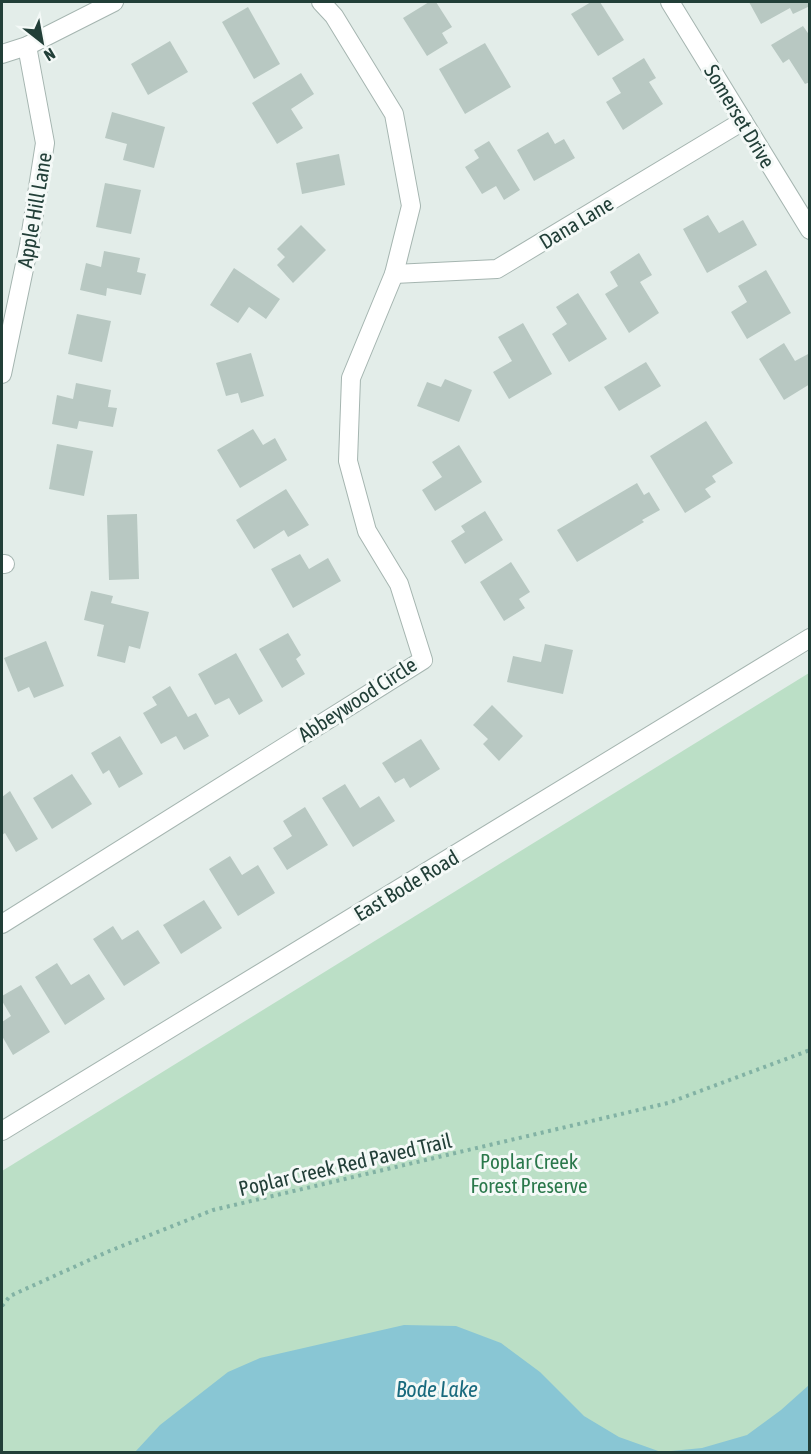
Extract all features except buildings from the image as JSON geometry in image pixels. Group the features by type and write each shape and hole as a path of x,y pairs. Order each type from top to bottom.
{"street":[{"path":"2,54 27,46 114,2"},
{"name":"Abbeywood Circle","path":"2,924 423,660 399,584 367,531 348,461 351,378 394,274 411,206 394,114 334,16 321,2"},
{"name":"Somerset Drive","path":"670,2 810,230"},
{"name":"Apple Hill Lane","path":"2,374 29,245 45,143 27,46"},
{"name":"Dana Lane","path":"394,274 496,269 743,121"},
{"name":"East Bode Road","path":"2,1131 810,638"}],"path":[{"name":"Poplar Creek Red Paved Trail","path":"2,1306 10,1296 42,1281 107,1252 213,1210 668,1103 810,1050"}],"green space":[{"name":"Poplar Creek Forest Preserve","path":"809,673 809,1452 2,1452 2,1171"}],"water":[{"name":"Bode Lake","path":"404,1325 456,1326 501,1343 540,1372 584,1416 619,1437 661,1452 135,1452 160,1425 228,1372 260,1358"},
{"path":"809,1385 809,1452 661,1452 702,1448 747,1435 781,1410"}]}
